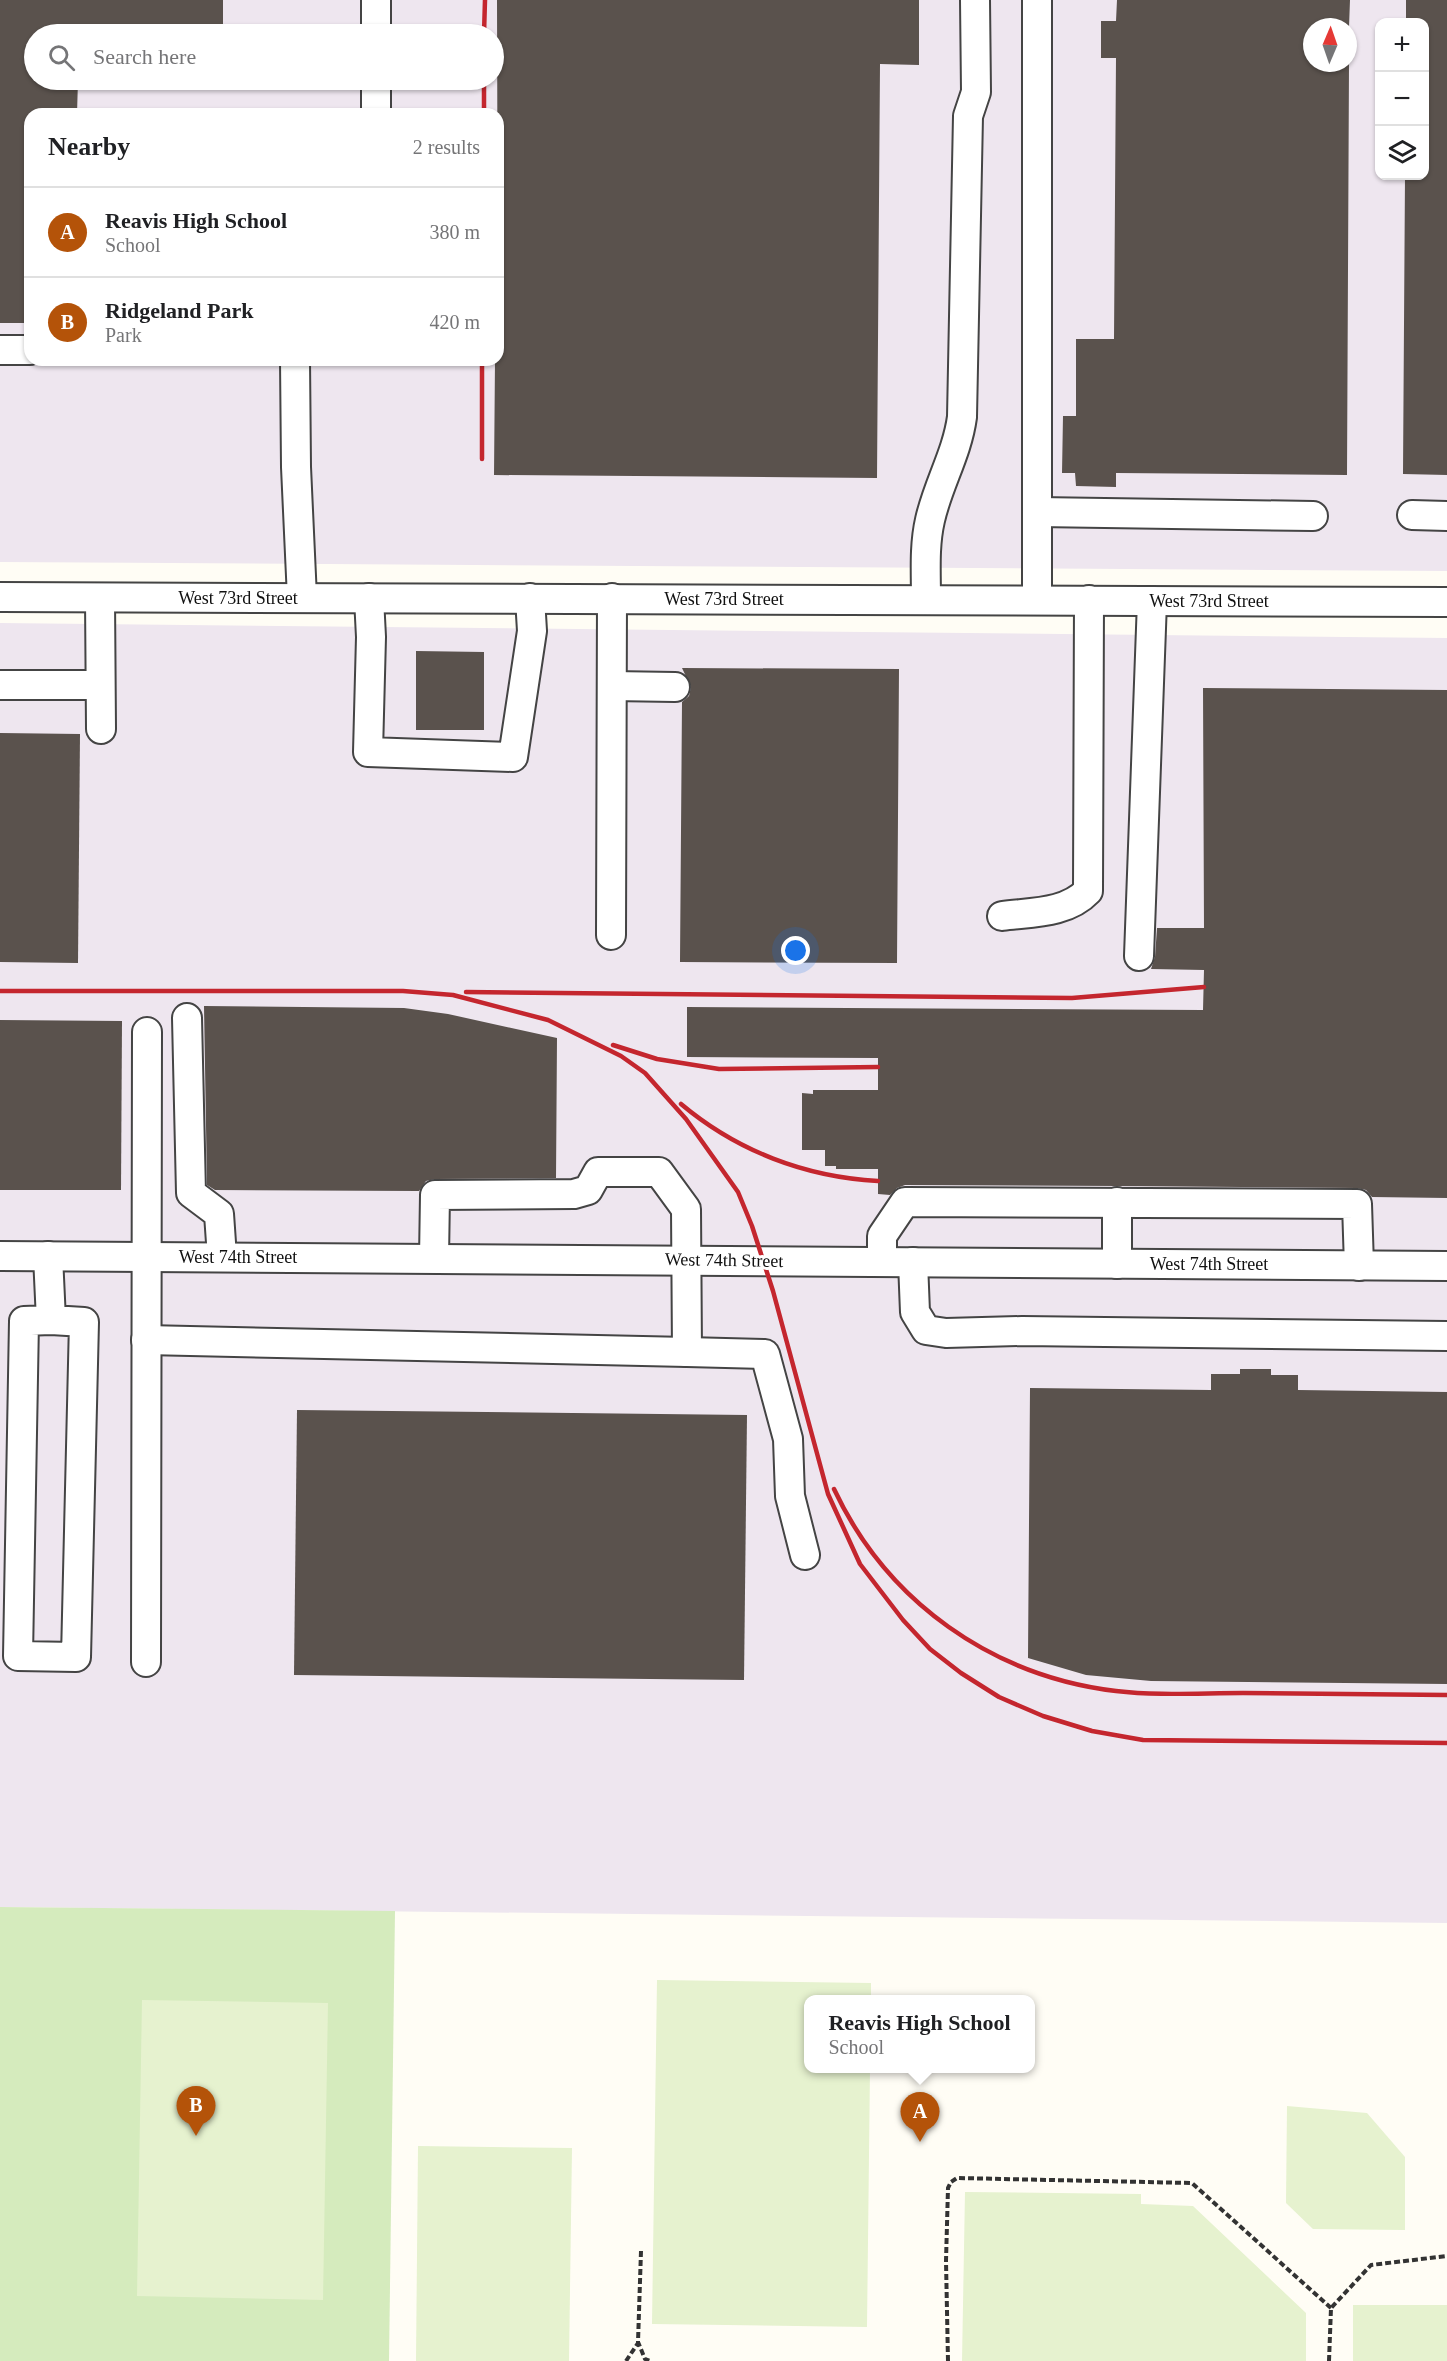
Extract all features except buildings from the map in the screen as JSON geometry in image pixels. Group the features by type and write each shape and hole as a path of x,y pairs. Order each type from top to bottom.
{"street":[{"path":"376,0 376,24"},
{"path":"927,599 927,533 930,517 959,437 962,417 968,116 976,92 975,0"},
{"path":"1037,0 1037,600"},
{"path":"376,90 376,108"},
{"path":"0,350 24,350"},
{"path":"295,366 296,467 302,598"},
{"path":"1038,512 1313,516"},
{"path":"1412,515 1447,516"},
{"name":"West 73rd Street","path":"0,597 1447,602"},
{"path":"100,598 101,729"},
{"path":"369,598 371,637 368,752 513,757 532,631 530,598"},
{"path":"611,935 612,598"},
{"path":"1002,916 1056,909 1076,903 1088,891 1089,600"},
{"path":"1139,956 1152,601"},
{"path":"0,685 100,685"},
{"path":"612,686 675,687"},
{"path":"187,1018 191,1193 219,1214 222,1257"},
{"path":"146,1662 147,1032"},
{"path":"434,1258 435,1195 574,1194 588,1190 598,1172 659,1172 686,1209 687,1352"},
{"path":"882,1262 882,1236 905,1202 1357,1204 1359,1266"},
{"path":"1117,1264 1118,1202"},
{"name":"West 74th Street","path":"0,1256 1447,1266"},
{"path":"48,1256 51,1320"},
{"path":"914,1262 915,1312 926,1330 946,1333 1022,1331 1447,1336"},
{"path":"51,1320 84,1322 76,1657 18,1656 24,1321 51,1320"},
{"path":"146,1340 765,1354 788,1439 790,1496 805,1555"}],"path":[{"path":"948,2361 946,2261 948,2188 957,2178 1192,2183 1331,2308"},
{"path":"641,2251 638,2342 645,2359 650,2361"},
{"path":"1329,2361 1331,2308 1371,2265 1447,2256"},
{"path":"626,2361 638,2342"}],"shaded area":[{"path":"0,0 1447,0 1447,571 0,562"},
{"path":"0,623 1447,638 1447,1923 0,1907"}],"green space":[{"path":"0,1907 395,1911 389,2361 0,2361"},
{"path":"657,1980 871,1983 871,1995 804,1995 804,2073 870,2073 867,2327 652,2324"},
{"path":"142,2000 328,2003 323,2300 137,2296"},
{"path":"1287,2106 1367,2113 1405,2157 1405,2230 1313,2229 1286,2203"},
{"path":"418,2146 572,2148 569,2361 416,2361"},
{"path":"965,2192 1141,2194 1141,2204 1193,2206 1306,2313 1306,2361 962,2361"},
{"path":"1353,2305 1447,2305 1447,2361 1353,2361"}],"railway":[{"path":"484,24 485,0"},
{"path":"484,90 484,108"},
{"path":"482,366 482,459"},
{"path":"466,992 1072,998 1204,987"},
{"path":"0,991 403,991 453,995 548,1020 621,1056 645,1073 686,1119 738,1192 752,1226 773,1291 828,1494 860,1564 903,1620 930,1649 961,1673 999,1697 1043,1716 1092,1731 1143,1740 1447,1743"},
{"path":"613,1045 657,1059 719,1069 878,1067"},
{"path":"681,1104 725,1135 773,1159 824,1174 878,1181"},
{"path":"834,1489 856,1530 883,1566 914,1599 948,1627 986,1650 1027,1669 1070,1683 1132,1693 1447,1695"}],"place":[{"name":"Ridgeland Park","path":"196,2136"},
{"name":"Reavis High School","path":"920,2142"}]}
